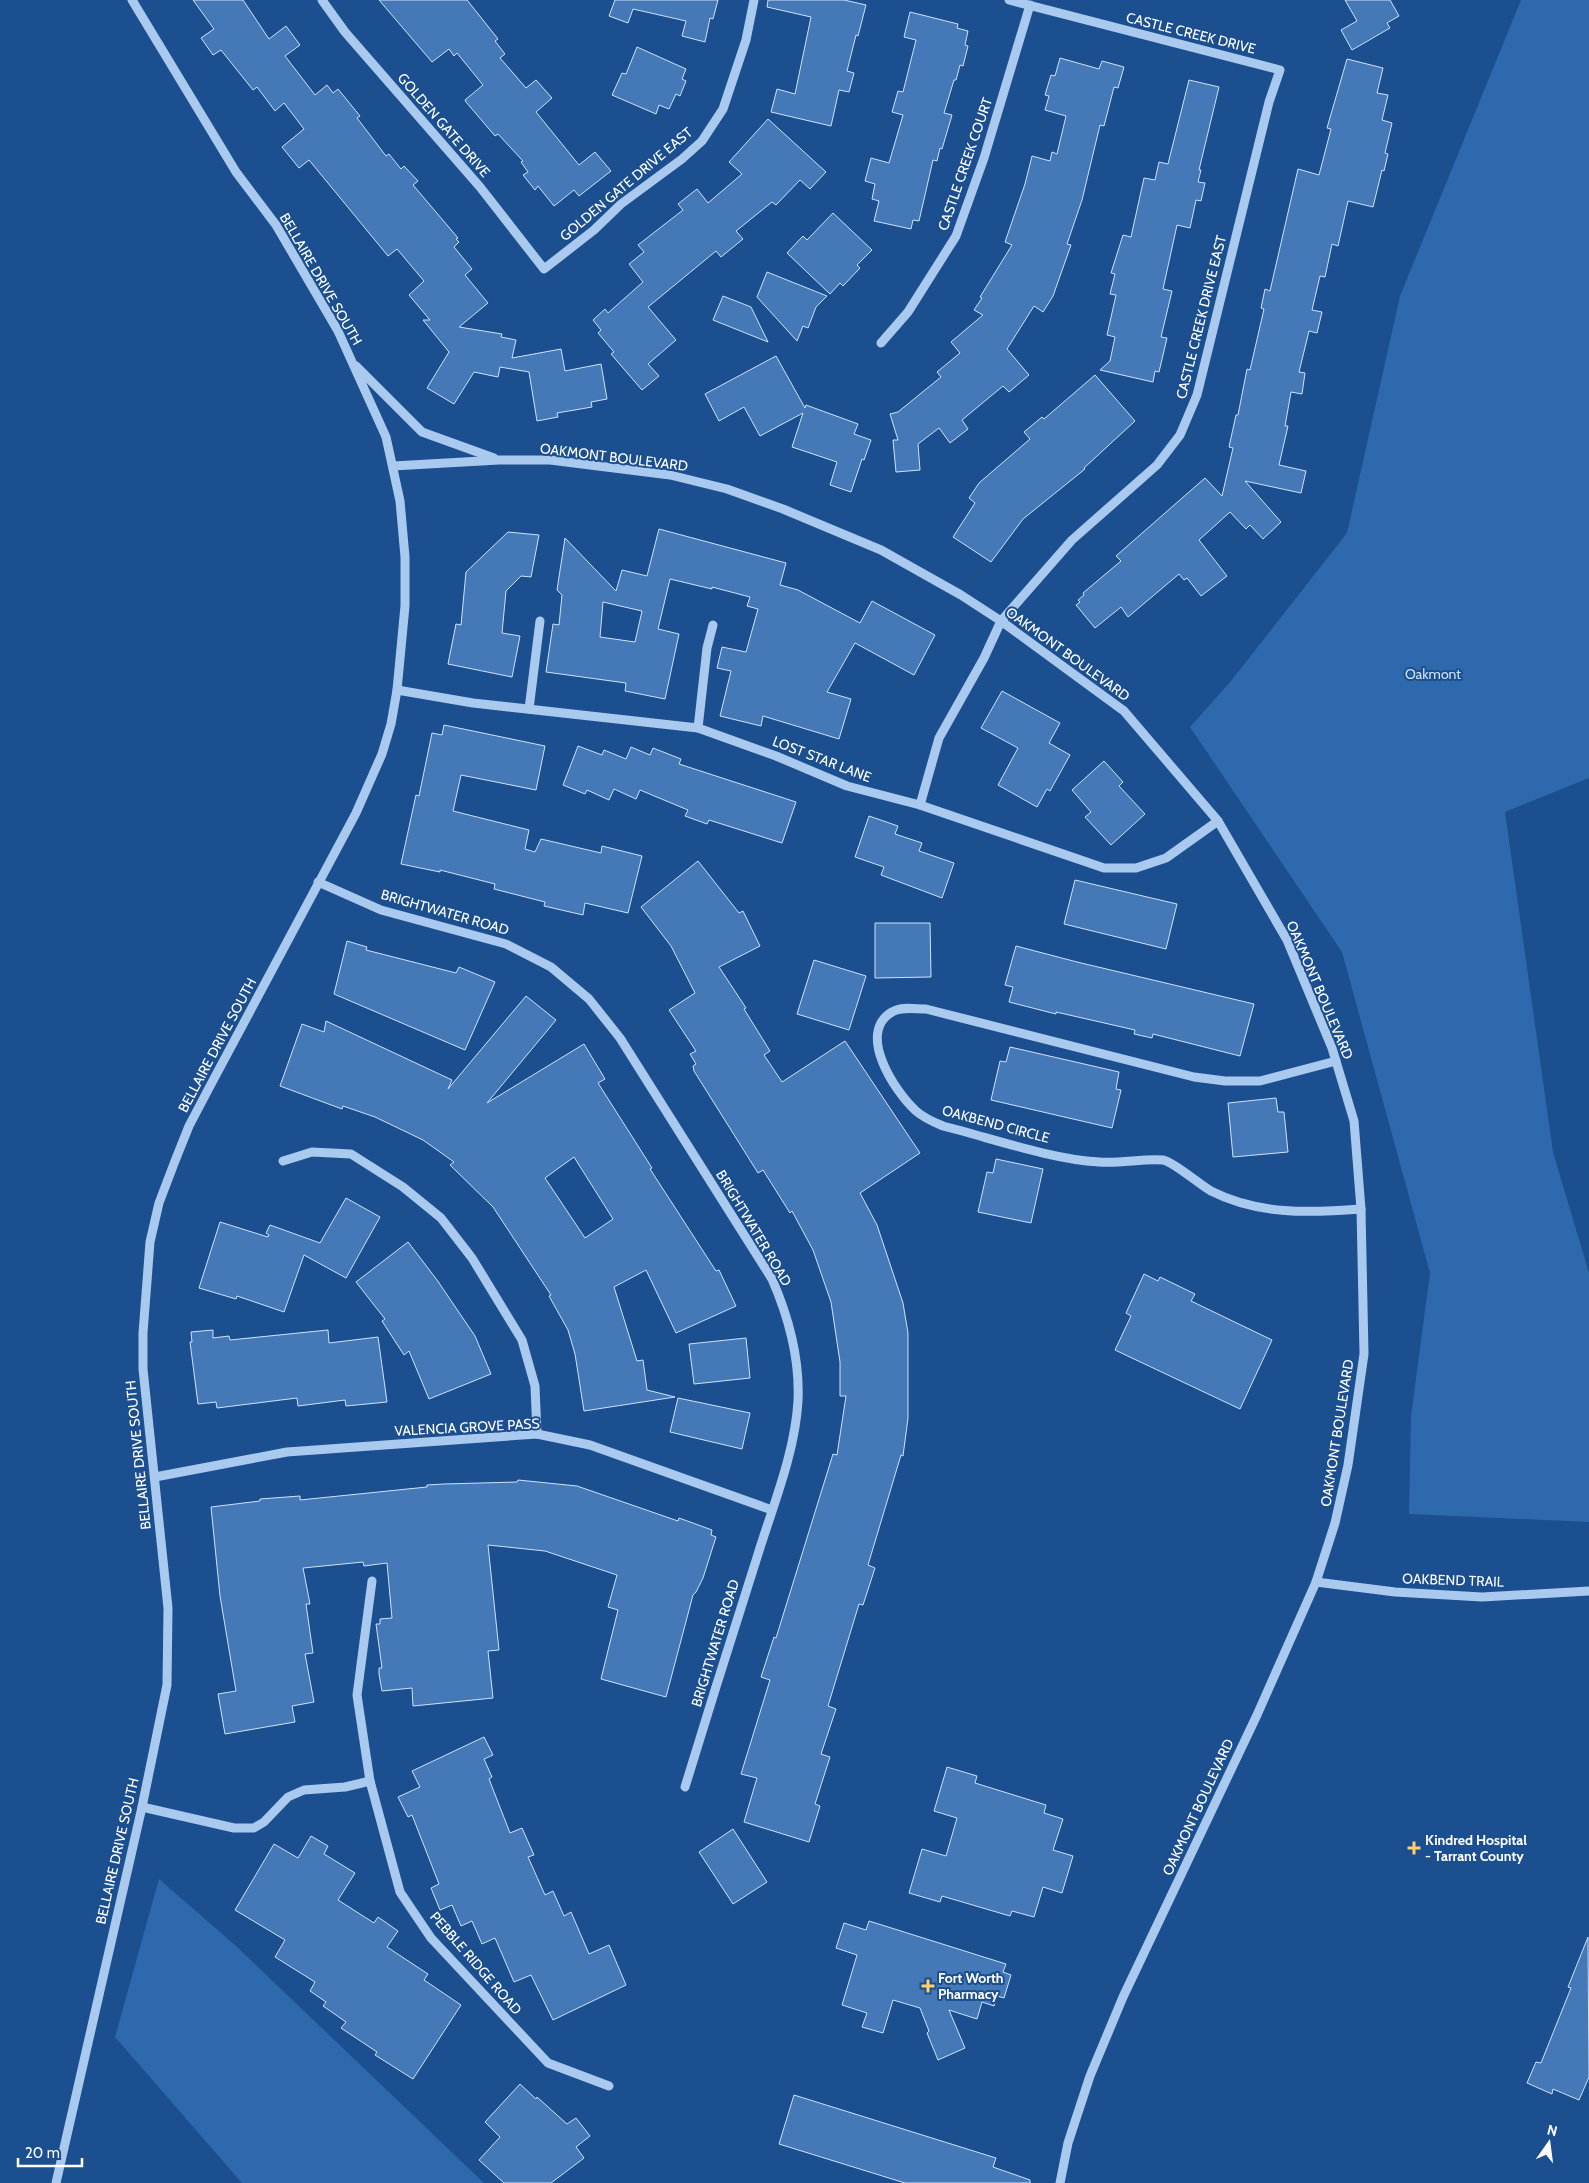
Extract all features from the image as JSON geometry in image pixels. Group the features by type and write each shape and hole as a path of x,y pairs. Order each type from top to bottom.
{"street":[{"name":"BELLAIRE DRIVE SOUTH","path":"56,2183 142,1807 167,1685 168,1608 143,1369 143,1333 150,1242 159,1203 189,1126 356,814 382,754 391,724 397,690 406,606 405,557 400,501 386,437 338,331 276,225 236,172 132,0"},
{"name":"GOLDEN GATE DRIVE","path":"322,0 345,32 480,187 544,269"},
{"name":"GOLDEN GATE DRIVE EAST","path":"544,269 594,230 621,204 682,159 702,141 723,109 746,40 754,0"},
{"name":"CASTLE CREEK DRIVE","path":"1009,0 1280,70"},
{"name":"CASTLE CREEK COURT","path":"881,343 908,312 956,236 984,158 1030,5"},
{"name":"CASTLE CREEK DRIVE EAST","path":"920,805 939,738 984,658 1001,621 1072,540 1157,465 1180,435 1198,395 1269,102 1280,70"},
{"path":"352,362 422,432 499,460"},
{"name":"OAKMONT BOULEVARD","path":"393,466 499,460 550,460 670,475 727,489 783,509 881,550 961,595 1001,621 1124,711 1218,821 1287,940 1336,1061 1354,1121 1360,1209 1364,1354 1348,1465 1335,1524 1316,1582 1257,1715 1122,1997 1090,2076 1068,2143 1060,2183"},
{"path":"529,709 540,621"},
{"path":"698,728 707,648 713,625"},
{"name":"LOST STAR LANE","path":"397,690 473,703 698,728 776,756 847,786 920,805 1104,868 1136,868 1166,858 1218,821"},
{"name":"BRIGHTWATER ROAD","path":"318,882 381,910 483,936 529,955 551,967 589,999 620,1038 772,1280 782,1302 795,1351 798,1400 790,1450 685,1787"},
{"name":"OAKBEND CIRCLE","path":"1336,1061 1260,1081 1225,1081 1194,1077 926,1009 905,1008 892,1011 882,1020 878,1033 878,1049 881,1062 905,1100 928,1119 943,1126 1064,1157 1098,1162 1165,1160 1210,1190 1230,1200 1280,1211 1323,1212 1360,1209"},
{"path":"283,1161 312,1152 351,1154 403,1187 441,1218 472,1258 522,1340 535,1386 537,1434"},
{"name":"VALENCIA GROVE PASS","path":"155,1477 288,1452 537,1434 590,1446 772,1510"},
{"name":"PEBBLE RIDGE ROAD","path":"372,1582 357,1695 370,1781 400,1892 431,1938 548,2063 609,2086"},
{"name":"OAKBEND TRAIL","path":"1316,1582 1395,1592 1482,1598 1589,1591"},
{"path":"142,1807 234,1828 254,1828 264,1822 288,1797 304,1790 345,1787 370,1781"}],"green space":[{"name":"Oakmont","path":"1521,0 1589,0 1589,778 1505,812 1553,1152 1589,1273 1589,1522 1409,1514 1411,1416 1430,1273 1342,952 1190,727 1231,681 1347,533 1400,296"},
{"path":"159,1879 236,1946 484,2183 242,2183 115,2037"}],"building":[{"path":"193,0 243,0 269,39 286,26 300,45 285,56 315,95 327,85 333,93 338,89 360,116 357,118 386,156 389,154 401,169 404,166 418,181 413,185 458,238 456,239 459,242 454,247 472,269 465,275 488,303 459,327 502,334 501,337 516,340 512,358 561,349 565,371 601,364 607,399 591,402 592,407 557,413 558,417 537,421 529,372 500,367 498,377 474,372 454,404 427,388 449,352 423,320 430,320 409,295 424,281 397,249 388,256 309,160 299,168 282,147 304,129 284,103 275,111 257,87 253,90 221,50 213,55 201,38 214,29"},
{"path":"379,0 467,0 498,39 495,41 505,54 500,58 526,88 536,80 552,98 536,112 579,165 595,152 611,171 579,196 574,190 554,206 538,186 535,190 523,175 528,172 521,162 523,161 498,134 495,136 466,102 465,100 483,85 457,53 454,56 449,49 432,62"},
{"path":"615,0 718,0 713,19 710,18 705,42 682,36 686,21 633,9 628,23 609,16"},
{"path":"768,0 844,0 866,5 847,71 854,73 849,92 839,90 831,126 771,112 777,89 795,94 811,17 767,7"},
{"path":"1345,0 1390,0 1399,16 1387,23 1390,28 1352,50 1341,30 1357,21"},
{"path":"910,12 958,24 957,28 968,31 965,45 968,46 963,66 960,65 944,113 952,115 937,161 933,160 919,221 913,220 911,229 874,221 879,201 872,199 875,184 865,181 871,158 889,163 903,115 892,112 898,91 903,92 916,40 904,37"},
{"path":"637,47 686,69 682,79 686,81 680,96 676,94 669,109 659,105 656,114 612,95 622,73 626,74"},
{"path":"1060,58 1099,69 1102,61 1124,67 1118,88 1114,87 1104,126 1100,125 1082,200 1067,244 1071,245 1053,296 1043,312 1034,306 1007,349 1029,375 1009,392 1003,386 962,420 968,429 950,443 939,428 918,444 920,470 896,472 893,440 898,440 890,414 898,412 941,377 937,372 960,353 951,342 983,315 974,310 1012,245 1005,242 1025,184 1032,156 1050,161 1052,152 1057,154 1066,116 1045,110 1049,96 1045,95 1051,75 1055,76"},
{"path":"1347,59 1383,68 1377,93 1388,95 1382,120 1392,123 1385,153 1388,154 1373,207 1348,201 1338,246 1332,244 1325,277 1320,276 1312,310 1322,312 1317,333 1309,331 1299,372 1305,373 1302,394 1291,392 1285,426 1288,426 1279,465 1306,471 1301,493 1245,481 1281,522 1263,539 1250,525 1246,529 1230,512 1199,540 1227,576 1201,596 1187,578 1184,580 1179,574 1128,617 1121,607 1095,628 1076,605 1080,602 1078,600 1084,595 1083,593 1121,561 1116,556 1205,478 1222,496 1233,448 1229,447 1236,415 1238,415 1247,369 1250,370 1264,309 1261,308 1265,289 1270,291 1298,169 1319,175 1331,129 1327,128"},
{"path":"1189,80 1219,87 1199,170 1201,170 1198,182 1205,183 1201,201 1196,200 1190,228 1177,225 1163,289 1172,291 1161,337 1167,338 1159,372 1155,371 1153,382 1100,370 1110,361 1115,337 1107,335 1116,295 1110,294 1115,274 1111,273 1123,235 1131,237 1144,178 1155,180 1159,162 1168,164"},
{"path":"768,119 826,172 810,189 800,180 776,205 772,202 736,231 743,239 721,257 716,251 648,307 676,340 648,364 659,376 642,390 611,354 614,352 598,333 601,330 593,320 605,309 608,313 643,282 629,264 644,252 638,245 683,210 678,204 697,189 708,203 742,174 729,162"},
{"path":"833,213 872,250 857,265 860,268 843,286 840,283 830,294 787,253 803,236 807,240"},
{"path":"767,272 827,296 816,307 808,328 803,326 797,341 757,297"},
{"path":"723,296 751,307 768,342 713,320"},
{"path":"776,356 805,408 806,405 858,424 854,434 871,440 864,460 862,459 851,492 830,485 837,462 792,447 803,413 760,436 744,407 719,421 705,394"},
{"path":"1095,375 1135,421 1085,469 1023,519 991,562 953,537 975,503 969,498 979,483 1030,439 1024,432 1042,417 1044,419"},
{"path":"659,529 786,563 780,585 798,590 860,623 872,601 935,635 914,675 855,643 827,692 851,699 839,739 763,716 761,726 720,716 731,671 717,668 722,647 746,652 758,609 747,606 750,597 712,587 712,589 670,579 658,629 679,634 665,699 625,691 626,683 546,672 553,624 559,625 562,595 557,590 565,538 616,591 622,570 647,576","holes":["603,602 642,611 635,642 600,637"]},
{"path":"508,532 539,535 531,577 521,576 506,591 502,633 520,636 512,677 448,664 456,624 461,625 466,572"},
{"path":"1002,691 1060,723 1049,743 1070,755 1050,791 1047,789 1037,807 998,785 1018,748 981,728"},
{"path":"444,725 545,746 536,790 461,775 453,811 529,830 525,849 535,852 541,839 601,853 602,846 642,856 628,913 585,903 583,915 544,906 545,902 494,889 495,884 440,870 440,872 401,864 416,795 419,796 432,733 442,735"},
{"path":"578,746 602,755 604,750 626,759 631,747 650,755 653,748 681,759 679,764 796,802 782,843 709,820 707,824 685,816 688,810 640,790 636,799 614,789 609,800 587,790 585,794 563,785"},
{"path":"1104,761 1123,782 1119,786 1145,814 1111,845 1085,817 1091,812 1072,790"},
{"path":"869,816 898,826 895,834 922,843 919,851 954,863 942,898 881,875 884,867 855,857"},
{"path":"698,861 739,913 743,911 760,946 719,967 746,1008 744,1009 770,1051 764,1055 782,1082 845,1041 920,1153 860,1193 877,1225 903,1303 908,1333 908,1418 903,1456 901,1455 868,1565 875,1568 863,1605 859,1604 828,1706 836,1709 821,1754 830,1757 815,1804 820,1806 809,1842 744,1822 757,1778 741,1774 770,1680 761,1677 774,1637 776,1638 833,1454 837,1455 846,1396 840,1396 840,1362 831,1302 813,1250 792,1211 790,1213 763,1170 758,1173 694,1071 693,1066 696,1064 690,1054 696,1051 669,1010 695,993 671,946 641,907"},
{"path":"1075,880 1177,904 1166,949 1064,924"},
{"path":"875,923 930,923 931,977 875,978"},
{"path":"347,941 367,947 366,950 456,973 459,967 495,982 465,1050 334,994"},
{"path":"1016,946 1254,1004 1240,1056 1153,1034 1152,1038 1134,1034 1135,1030 1056,1012 1056,1014 1009,1002 1013,987 1005,985"},
{"path":"814,960 866,976 849,1030 797,1014"},
{"path":"526,996 556,1020 487,1103 584,1044 605,1079 598,1083 652,1168 650,1169 716,1271 719,1270 736,1306 676,1333 646,1270 614,1287 637,1361 643,1360 647,1390 675,1397 584,1411 575,1354 568,1330 549,1296 551,1295 493,1207 450,1165 454,1162 423,1140 375,1117 343,1106 342,1109 280,1086 302,1024 324,1032 326,1021 452,1080 448,1089","holes":["574,1157 613,1219 585,1238 545,1178"]},
{"path":"1010,1047 1119,1072 1116,1089 1121,1090 1112,1128 991,1100 1000,1061 1006,1062"},
{"path":"1276,1098 1278,1112 1284,1112 1288,1152 1233,1157 1228,1103"},
{"path":"996,1159 1043,1169 1031,1223 978,1212 987,1172 993,1173"},
{"path":"346,1198 380,1217 346,1278 304,1255 284,1312 237,1296 236,1299 199,1288 220,1222 268,1237 269,1235 266,1233 270,1225 320,1243"},
{"path":"408,1242 437,1280 475,1336 491,1374 429,1399 409,1351 404,1355 382,1321 385,1319 356,1282"},
{"path":"1144,1274 1158,1281 1160,1277 1195,1294 1191,1301 1272,1340 1240,1409 1115,1350 1131,1316 1126,1313"},
{"path":"213,1330 213,1338 229,1336 230,1340 328,1330 329,1343 378,1337 387,1402 346,1406 345,1400 298,1406 297,1398 217,1408 216,1402 198,1404 190,1342 192,1342 191,1332"},
{"path":"746,1338 750,1378 694,1384 689,1344"},
{"path":"678,1398 750,1413 742,1449 670,1432"},
{"path":"518,1480 577,1486 678,1521 679,1518 712,1530 711,1535 716,1537 703,1578 693,1595 666,1697 601,1679 618,1610 608,1607 617,1575 545,1551 488,1545 499,1650 488,1651 493,1698 413,1706 412,1688 382,1691 379,1668 382,1668 376,1624 380,1624 380,1619 392,1618 387,1563 364,1566 363,1562 303,1568 310,1604 306,1604 313,1653 305,1654 314,1702 292,1706 295,1722 225,1734 218,1694 236,1691 220,1596 211,1507 260,1501 260,1499 300,1496 300,1500 427,1487 427,1485 517,1482"},
{"path":"484,1737 493,1755 484,1759 492,1777 489,1779 510,1833 522,1828 534,1855 528,1857 545,1895 553,1891 564,1916 571,1912 589,1954 609,1945 626,1985 553,2020 531,1975 514,1982 495,1938 482,1944 472,1921 461,1926 452,1905 440,1910 431,1888 439,1884 412,1815 408,1817 398,1797 420,1787 412,1771"},
{"path":"947,1767 977,1776 975,1783 1046,1805 1044,1813 1063,1819 1053,1850 1073,1856 1062,1893 1043,1887 1034,1917 1012,1911 1010,1916 942,1896 940,1902 909,1893 922,1849 946,1856 957,1818 934,1811"},
{"path":"733,1829 767,1882 733,1904 699,1852"},
{"path":"311,1836 328,1846 324,1854 355,1873 338,1900 374,1923 378,1917 398,1931 387,1947 428,1974 424,1980 461,2005 413,2079 375,2055 377,2052 341,2028 346,2022 323,2006 326,2002 310,1991 315,1982 275,1957 285,1940 235,1910 274,1844 298,1858"},
{"name":"Fort Worth Pharmacy","path":"869,1921 1006,1964 1003,1972 1011,1975 1004,1998 997,1996 994,2006 982,2002 977,2019 949,2010 965,2048 938,2060 927,2033 929,2031 920,2008 893,2000 883,2033 862,2027 867,2013 842,2005 857,1955 836,1948 844,1923 866,1930"},
{"path":"1588,1937 1589,2077 1579,2100 1553,2089 1552,2094 1527,2083 1536,2062 1541,2063 1571,1988 1568,1987"},
{"path":"520,2084 567,2124 576,2118 590,2136 576,2147 584,2158 551,2183 504,2183 479,2160 500,2137 485,2122"},
{"path":"794,2095 996,2158 993,2167 1030,2180 1030,2183 905,2183 779,2144"}],"place":[{"name":"Kindred Hospital - Tarrant County","path":"1414,1848"},
{"name":"Fort Worth Pharmacy","path":"928,1986"}]}
